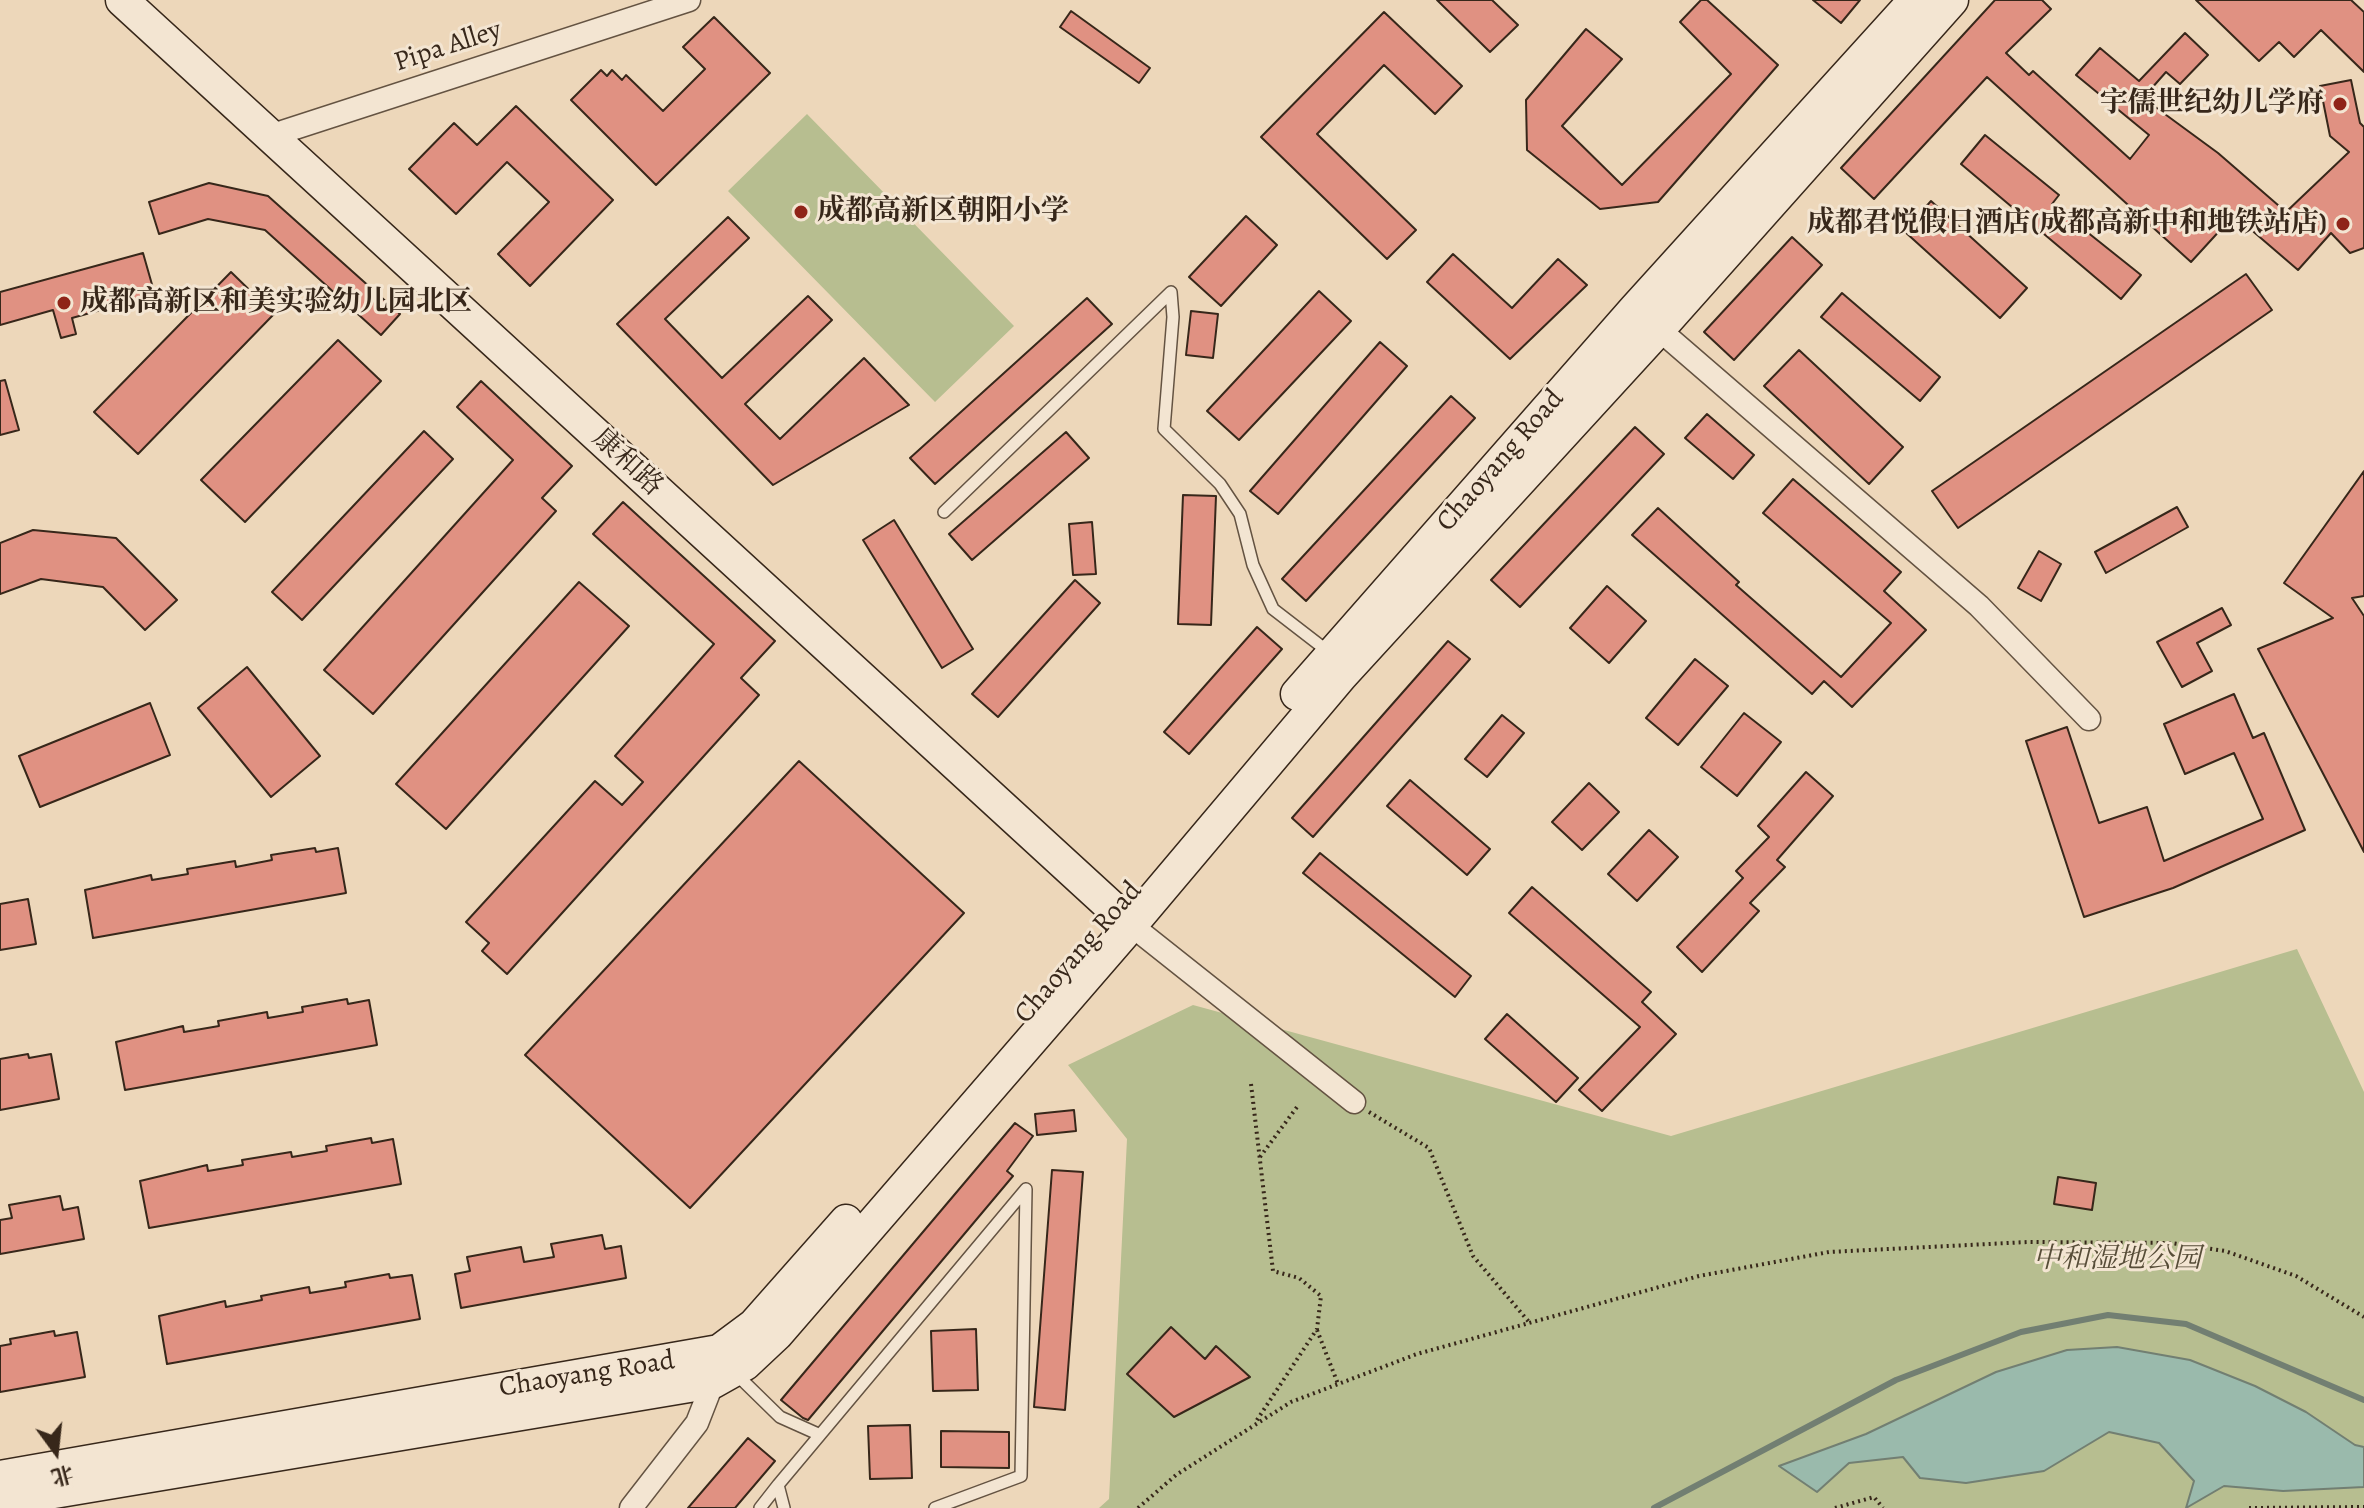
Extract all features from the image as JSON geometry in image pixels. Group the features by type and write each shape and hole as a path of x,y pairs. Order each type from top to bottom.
{"main road":[{"name":"康和路","path":"122,0 1124,918"},
{"name":"Chaoyang Road","path":"0,1477 719,1351 754,1325 1341,676 1915,0"},
{"name":"Chaoyang Road","path":"723,1377 745,1364 777,1334 1124,918 1330,654 1952,0"},
{"path":"0,1501 723,1377"}],"street":[{"name":"Pipa Alley","path":"270,136 689,0"},
{"path":"1647,319 1979,606 2089,719"},
{"path":"1124,918 1354,1102"},
{"name":"Chaoyang Road","path":"631,1508 697,1423 723,1377"}],"lane":[{"path":"944,512 1171,292 1173,317 1164,429 1220,484 1240,514 1253,565 1273,609 1330,654"},
{"path":"760,1508 818,1434 1026,1189 1021,1476 935,1508"},
{"path":"723,1377 780,1417 818,1434"},
{"path":"778,1485 784,1508"}],"path":[{"path":"1251,1084 1273,1271 1299,1278 1321,1296 1317,1329 1253,1425"},
{"path":"1354,1102 1429,1148 1451,1209 1473,1256 1529,1322"},
{"path":"1259,1159 1297,1107"},
{"path":"1138,1508 1176,1475 1291,1402 1417,1354 1699,1276 1829,1252 2028,1242 2171,1243 2225,1251 2296,1276 2364,1317"},
{"path":"1317,1329 1338,1384"},
{"path":"1835,1508 1874,1497 1883,1508"},
{"path":"2249,1508 2364,1507"}],"green space":[{"path":"807,114 1014,326 935,402 728,191"},
{"name":"中和湿地公园","path":"2297,949 2364,1092 2364,1508 1099,1508 1109,1499 1127,1139 1068,1065 1193,1005 1671,1136"}],"shaded area":[{"path":"2117,1347 2190,1360 2255,1386 2306,1412 2355,1445 2364,1447 2364,1487 2283,1491 2224,1486 2186,1508 2194,1481 2159,1443 2109,1432 2044,1471 1966,1483 1920,1478 1903,1457 1849,1463 1817,1492 1779,1466 1866,1434 1996,1372 2067,1350"}],"building":[{"path":"1437,0 1492,0 1518,25 1490,52"},
{"path":"1701,0 1707,0 1778,65 1658,202 1600,209 1527,150 1526,100 1586,29 1622,59 1562,126 1622,185 1731,74 1680,22"},
{"path":"1813,0 1860,0 1841,23"},
{"path":"1995,0 2042,0 2051,9 2006,53 2029,75 2033,71 2130,159 2149,135 2076,75 2100,48 2139,81 2185,33 2208,55 2180,84 2166,72 2143,98 2218,153 2286,212 2349,152 2330,136 2320,86 2351,80 2360,123 2364,127 2364,248 2350,253 2331,233 2298,270 2234,215 2191,262 1987,77 1874,199 1841,168"},
{"path":"2196,0 2351,0 2364,12 2364,72 2321,30 2294,57 2279,42 2259,61"},
{"path":"1071,11 1150,68 1139,83 1060,27"},
{"path":"1384,12 1462,86 1435,114 1384,65 1317,134 1416,230 1387,259 1261,137"},
{"path":"714,17 770,73 656,185 571,100 601,70 607,76 612,70 622,80 626,75 663,111 705,69 683,47"},
{"path":"516,106 613,200 530,286 498,254 549,202 507,162 456,214 409,169 454,123 477,145"},
{"path":"1985,135 2059,195 2052,204 2141,275 2121,299 1961,164"},
{"path":"209,183 268,196 400,314 381,335 265,230 208,219 159,234 149,202"},
{"path":"1931,201 2027,288 2000,318 1904,231"},
{"path":"1246,216 1277,245 1221,306 1189,277"},
{"path":"728,217 749,238 665,319 722,378 808,296 832,320 745,404 780,439 864,358 909,405 773,485 617,324"},
{"path":"1792,237 1822,265 1734,360 1704,332"},
{"name":"成都高新区和美实验幼儿园北区","path":"143,253 155,295 72,318 76,334 61,338 53,310 0,325 0,292"},
{"path":"1453,254 1512,308 1558,259 1587,285 1510,359 1427,282"},
{"path":"231,272 274,314 138,454 94,412"},
{"path":"2246,274 2272,310 1958,528 1932,491"},
{"path":"1319,291 1351,321 1239,440 1207,411"},
{"path":"1842,293 1940,377 1920,401 1821,317"},
{"path":"1087,298 1112,324 935,484 910,458"},
{"path":"1191,311 1218,314 1213,358 1186,355"},
{"path":"338,340 381,381 245,522 201,480"},
{"path":"1380,342 1407,366 1278,514 1250,491"},
{"path":"1799,350 1903,447 1869,484 1764,386"},
{"path":"5,380 19,430 0,435 0,381"},
{"path":"481,381 572,466 542,498 556,511 373,714 324,670 513,460 457,407"},
{"path":"1451,396 1475,418 1306,601 1282,579"},
{"path":"1707,414 1754,455 1733,479 1685,438"},
{"path":"1635,427 1664,454 1520,607 1491,580"},
{"path":"424,431 453,459 302,620 272,592"},
{"path":"1066,432 1089,458 972,560 949,534"},
{"path":"2364,471 2364,596 2352,598 2364,616 2364,852 2258,649 2333,618 2284,583"},
{"path":"1793,479 1901,572 1884,591 1926,630 1852,707 1824,681 1812,694 1632,535 1658,508 1739,582 1736,585 1841,677 1891,623 1763,513"},
{"path":"1183,495 1216,496 1211,625 1178,624"},
{"path":"623,502 775,641 741,678 759,695 507,974 482,951 489,943 466,922 595,781 622,805 643,782 615,756 714,644 593,534"},
{"path":"2177,507 2188,527 2106,573 2095,552"},
{"path":"894,520 973,649 942,668 863,540"},
{"path":"1092,522 1096,574 1073,575 1069,524"},
{"path":"33,530 116,538 177,600 145,630 103,587 41,579 0,594 0,543"},
{"path":"2039,551 2061,564 2041,601 2018,588"},
{"path":"1075,580 1100,603 998,717 972,694"},
{"path":"579,582 629,626 446,829 396,784"},
{"path":"1607,586 1646,621 1609,663 1570,628"},
{"path":"2222,608 2231,625 2197,643 2212,671 2182,687 2157,642"},
{"path":"1257,627 1282,649 1189,754 1164,732"},
{"path":"1448,641 1470,659 1313,837 1292,818"},
{"path":"1695,659 1728,686 1678,745 1646,718"},
{"path":"247,667 320,756 271,797 198,708"},
{"path":"2234,694 2253,738 2264,733 2305,830 2173,888 2084,917 2026,741 2067,727 2099,823 2147,807 2164,861 2263,819 2234,753 2185,774 2164,724"},
{"path":"150,703 170,755 40,807 19,756"},
{"path":"1744,713 1781,742 1737,796 1701,767"},
{"path":"1502,715 1524,733 1487,777 1465,759"},
{"path":"799,761 964,913 690,1208 525,1055"},
{"path":"1806,772 1833,796 1777,860 1785,867 1750,903 1759,911 1702,972 1677,947 1743,878 1736,871 1769,837 1758,826"},
{"path":"1410,780 1490,849 1467,875 1387,806"},
{"path":"1589,783 1619,812 1582,850 1552,822"},
{"path":"1649,830 1678,857 1637,901 1608,874"},
{"path":"315,848 316,852 338,848 346,893 93,938 85,890 151,875 152,880 188,874 187,869 235,861 236,867 272,860 271,855"},
{"path":"1320,853 1471,976 1455,997 1303,873"},
{"path":"1532,887 1651,992 1642,1002 1676,1034 1602,1111 1579,1090 1640,1027 1509,913"},
{"path":"28,899 36,944 0,950 0,904"},
{"path":"347,999 348,1004 369,1000 377,1045 125,1090 116,1042 183,1026 184,1032 219,1026 218,1021 267,1012 268,1018 303,1012 302,1007"},
{"path":"1507,1014 1578,1078 1556,1102 1485,1039"},
{"path":"28,1054 29,1058 51,1054 59,1099 0,1110 0,1059"},
{"path":"1074,1110 1076,1131 1037,1135 1035,1114"},
{"path":"1015,1123 1033,1136 1007,1171 1013,1176 808,1420 803,1418 781,1400"},
{"path":"371,1138 372,1143 393,1139 401,1184 149,1228 140,1181 207,1165 208,1171 243,1165 242,1160 291,1152 292,1157 327,1151 326,1146"},
{"path":"1052,1170 1083,1172 1065,1410 1034,1407"},
{"path":"2058,1177 2096,1183 2092,1210 2054,1204"},
{"path":"60,1196 63,1210 78,1207 84,1239 0,1254 0,1220 12,1218 9,1205"},
{"path":"602,1235 605,1249 621,1246 626,1278 461,1308 455,1274 470,1271 467,1257 521,1247 524,1262 554,1257 551,1244"},
{"path":"389,1274 390,1278 412,1275 420,1319 167,1364 159,1316 225,1301 226,1307 262,1300 261,1296 309,1287 310,1293 346,1287 345,1282"},
{"path":"1171,1327 1205,1359 1216,1346 1250,1377 1174,1417 1127,1374"},
{"path":"976,1329 978,1390 933,1391 931,1331"},
{"path":"54,1331 55,1336 77,1332 85,1377 0,1392 0,1346 11,1344 10,1339"},
{"path":"910,1425 912,1478 870,1479 868,1426"},
{"path":"941,1431 1009,1432 1009,1468 941,1467"},
{"path":"748,1438 775,1461 735,1508 688,1508"}],"waterway":[{"path":"1654,1508 1896,1380 2021,1332 2108,1315 2186,1324 2364,1400"}],"place":[{"name":"宇儒世纪幼儿学府","path":"2340,104"},
{"name":"成都高新区朝阳小学","path":"801,212"},
{"name":"成都君悦假日酒店(成都高新中和地铁站店)","path":"2343,224"},
{"name":"成都高新区和美实验幼儿园北区","path":"64,303"}]}
